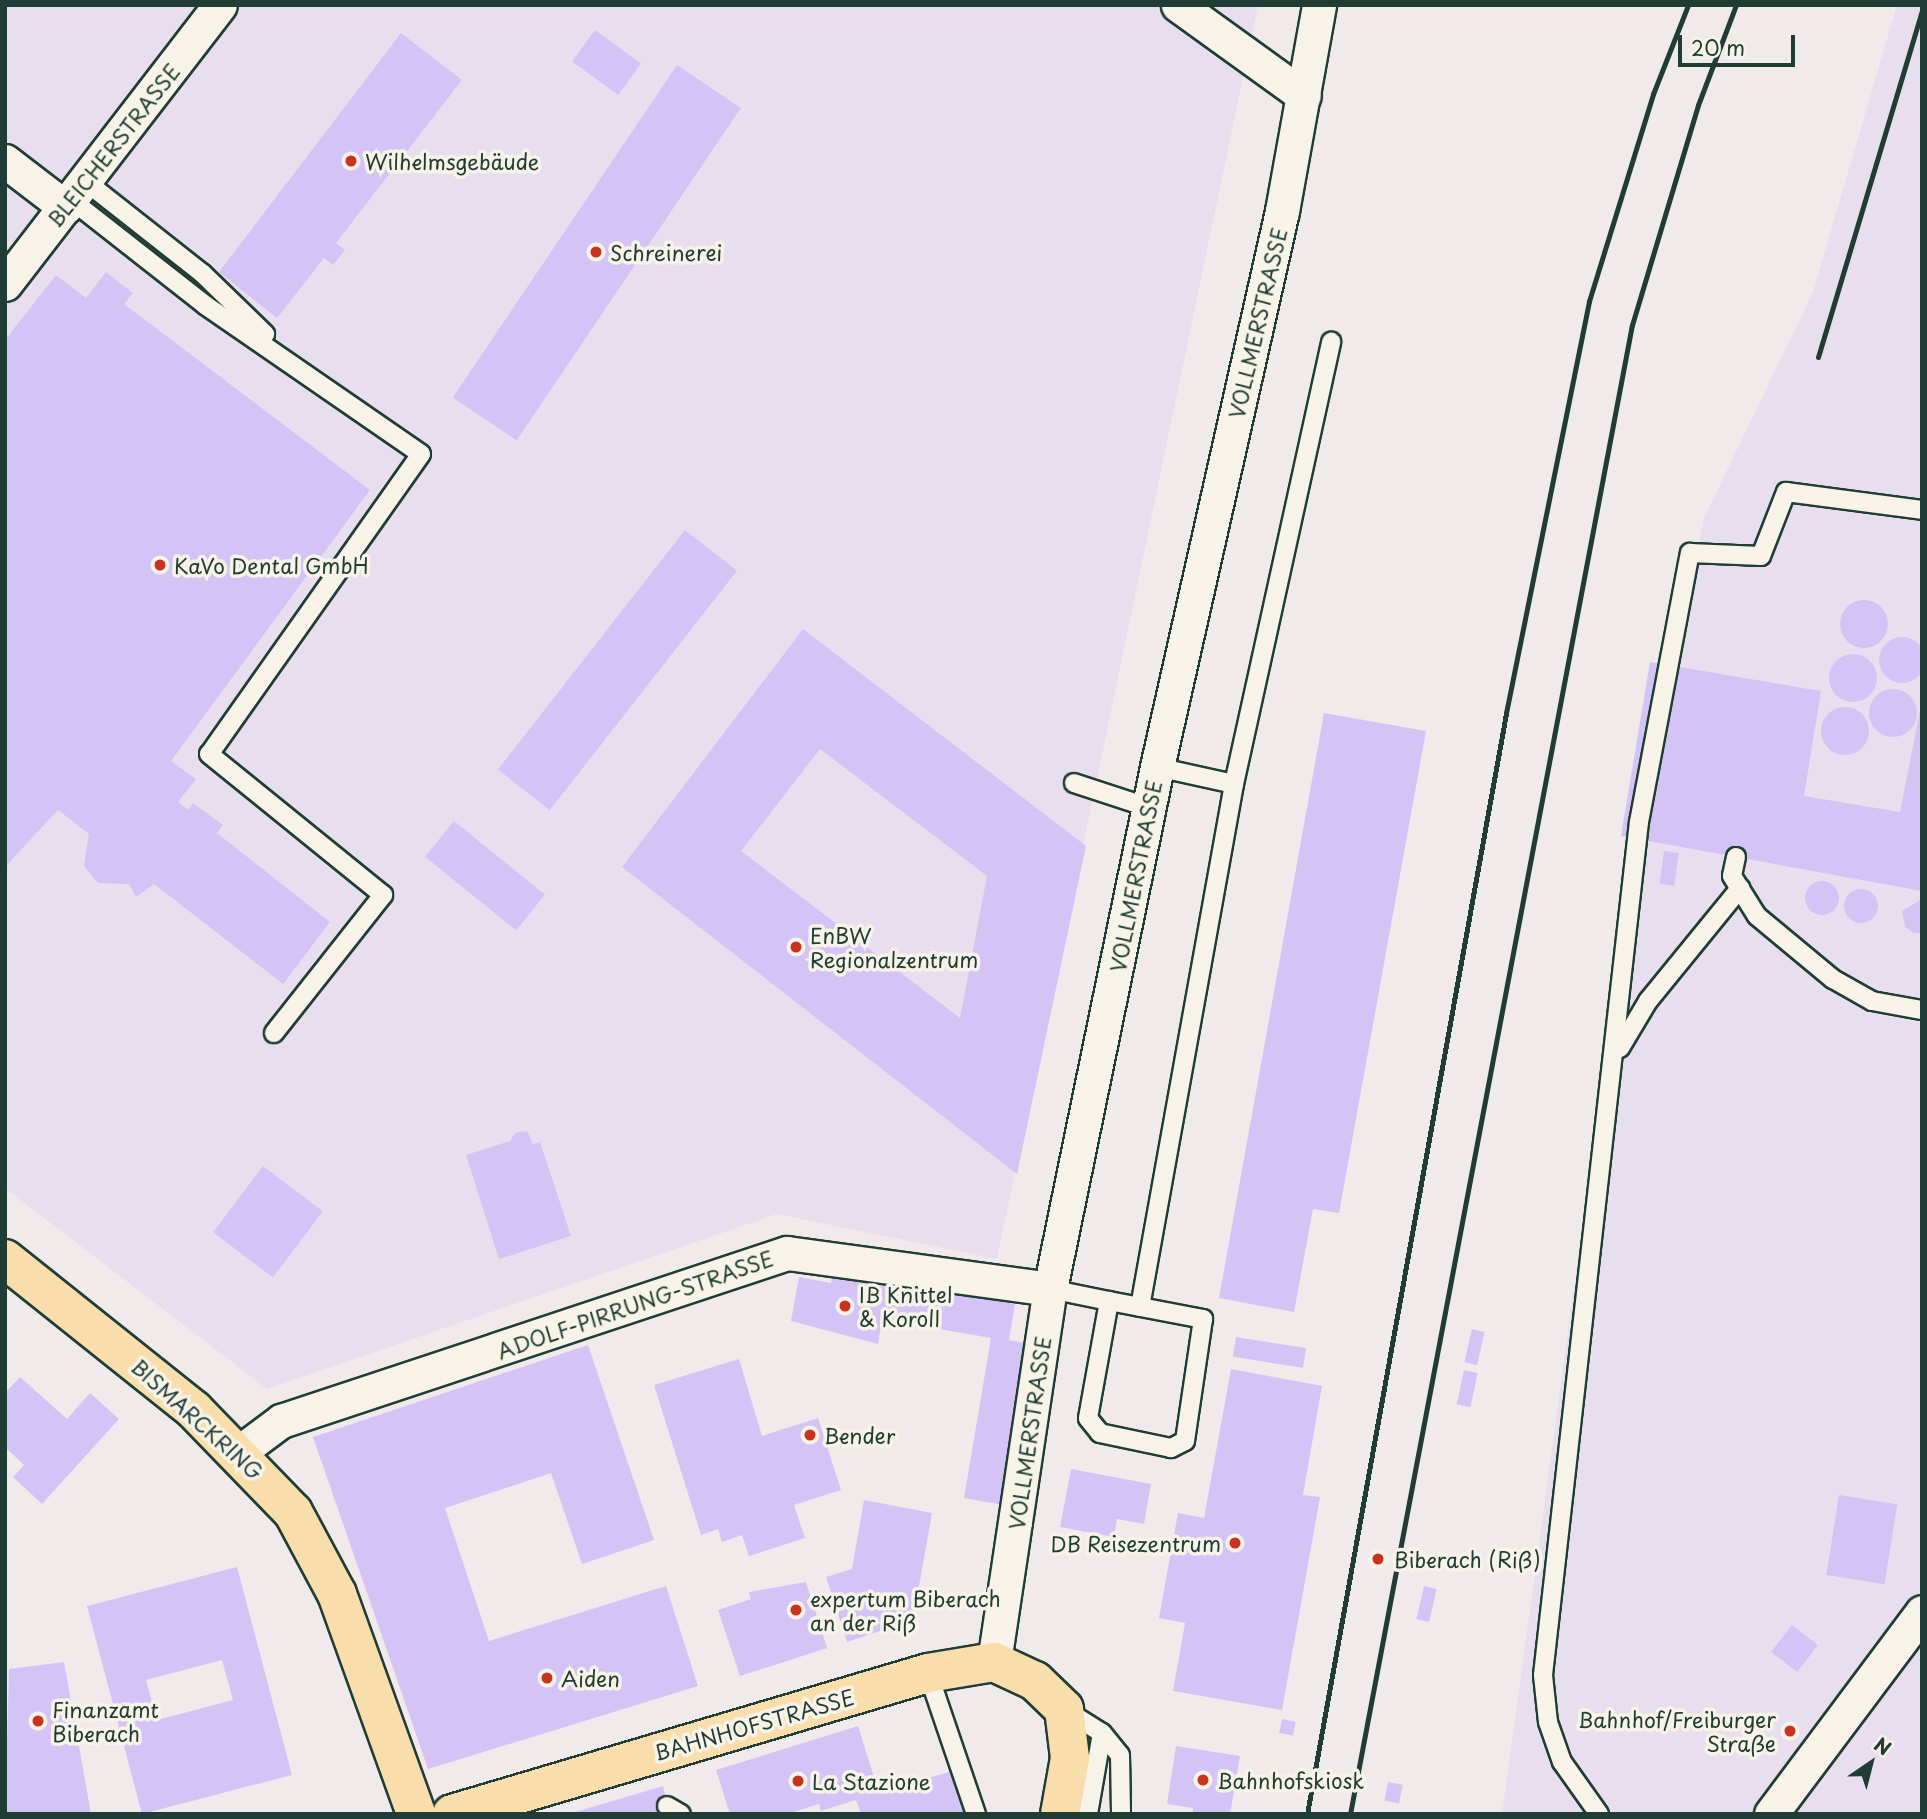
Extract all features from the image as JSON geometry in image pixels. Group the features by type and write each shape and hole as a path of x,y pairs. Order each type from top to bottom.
{"main road":[{"name":"BISMARCKRING","path":"5,1259 238,1453 293,1512 318,1554 416,1814"},
{"name":"BAHNHOFSTRASSE","path":"452,1814 928,1673 994,1662"},
{"path":"994,1662 1058,1702 1070,1758 1060,1814"}],"street":[{"name":"BLEICHERSTRASSE","path":"5,285 220,5"},
{"path":"1178,5 1304,96"},
{"name":"VOLLMERSTRASSE","path":"994,1662 1050,1289 1157,767 1304,96 1319,5"},
{"path":"5,161 73,196"},
{"name":"ADOLF-PIRRUNG-STRASSE","path":"238,1453 281,1422 787,1253 1050,1289"},
{"path":"1771,1814 1922,1612"}],"lane":[{"path":"73,196 205,305 293,361 421,454 209,754 383,895 274,1032"},
{"path":"1140,1307 1234,784 1331,342"},
{"path":"1600,1814 1562,1762 1548,1722 1543,1675 1617,1053 1639,822 1690,554 1761,555 1786,492 1922,510"},
{"path":"1157,767 1234,784"},
{"path":"1074,783 1150,808"},
{"path":"1736,857 1732,876 1757,916 1833,979 1872,1001 1922,1010"},
{"path":"1617,1053 1648,1001 1740,888"},
{"path":"1050,1289 1203,1320 1185,1441 1171,1448 1100,1433 1088,1418 1109,1301"},
{"path":"928,1673 976,1814"},
{"path":"1058,1702 1102,1733 1120,1755 1125,1794 1133,1814"},
{"path":"1088,1814 1102,1733"},
{"path":"1121,1814 1125,1794"}],"shaded area":[{"path":"5,5 1258,5 997,1259 777,1214 267,1389 5,1188"},
{"path":"1897,5 1922,5 1922,1814 1502,1814 1628,894 1704,518 1813,292"}],"building":[{"path":"595,30 641,64 618,95 572,62"},
{"name":"Wilhelmsgebäude","path":"401,33 462,80 336,243 345,250 333,265 324,258 277,318 219,272"},
{"name":"Schreinerei","path":"677,65 741,108 517,441 453,397"},
{"name":"KaVo Dental GmbH","path":"106,272 133,293 124,304 370,490 171,761 196,779 178,802 188,810 193,803 223,825 217,833 330,922 283,984 154,884 136,897 129,884 98,883 84,866 89,834 58,810 5,867 5,340 56,275 86,298"},
{"path":"685,530 737,571 550,810 498,770"},
{"path":"1864,600 1881,607 1888,624 1881,641 1864,648 1847,641 1840,624 1847,607"},
{"name":"EnBW Regionalzentrum","path":"803,629 1086,846 1017,1174 622,867","holes":["820,749 987,876 960,1018 741,851"]},
{"path":"1902,637 1918,644 1925,660 1918,676 1902,683 1886,676 1879,660 1886,644"},
{"path":"1853,654 1870,661 1877,678 1870,695 1853,702 1836,695 1829,678 1836,661"},
{"path":"1650,662 1821,691 1804,796 1900,812 1922,700 1922,891 1621,836"},
{"path":"1893,689 1910,696 1917,713 1910,730 1893,737 1876,730 1869,713 1876,696"},
{"path":"1845,707 1862,714 1869,731 1862,748 1845,755 1828,748 1821,731 1828,714"},
{"path":"1324,713 1426,731 1339,1213 1313,1209 1294,1312 1219,1298"},
{"path":"454,821 545,895 516,930 425,857"},
{"path":"1664,851 1679,853 1674,886 1659,884"},
{"path":"1822,881 1834,886 1839,898 1834,910 1822,915 1810,910 1805,898 1810,886"},
{"path":"1861,889 1873,894 1878,906 1873,918 1861,923 1849,918 1844,906 1849,894"},
{"path":"1922,899 1922,933 1914,933 1905,927 1902,911"},
{"path":"527,1131 533,1144 540,1142 571,1236 499,1259 466,1155 510,1141 515,1133"},
{"path":"263,1166 323,1211 273,1277 213,1232"},
{"path":"833,1273 1015,1304 1009,1340 1030,1344 1003,1505 964,1498 991,1338 882,1319 878,1344 791,1321 799,1277 831,1283"},
{"path":"1472,1329 1485,1332 1477,1365 1464,1362"},
{"path":"1236,1337 1306,1348 1303,1368 1233,1357"},
{"path":"588,1345 654,1540 582,1564 551,1473 445,1508 489,1641 666,1586 698,1686 428,1769 313,1437"},
{"path":"739,1359 762,1436 818,1418 841,1490 794,1505 805,1538 749,1556 742,1535 722,1542 718,1529 701,1535 654,1385"},
{"path":"1231,1369 1322,1386 1303,1495 1320,1497 1282,1710 1173,1691 1185,1623 1159,1618 1178,1513 1204,1518"},
{"path":"1464,1370 1478,1373 1470,1407 1457,1404"},
{"path":"20,1377 67,1419 90,1393 119,1419 42,1504 13,1477 24,1465 5,1447 5,1393"},
{"path":"1071,1469 1151,1484 1144,1524 1117,1519 1114,1537 1060,1527"},
{"path":"1839,1495 1897,1504 1885,1584 1826,1575"},
{"path":"864,1500 932,1513 913,1620 847,1642 826,1577 852,1569"},
{"path":"237,1567 292,1775 142,1814 87,1606","holes":["222,1660 233,1700 157,1720 146,1680"]},
{"path":"806,1582 827,1648 740,1676 718,1610 751,1599 749,1592"},
{"path":"1424,1586 1437,1589 1429,1622 1416,1619"},
{"path":"1792,1625 1818,1645 1797,1672 1771,1652"},
{"name":"Finanzamt Biberach","path":"64,1662 91,1814 5,1814 9,1669"},
{"path":"1282,1719 1296,1722 1293,1736 1279,1733"},
{"name":"La Stazione","path":"858,1726 879,1793 955,1770 968,1814 861,1814 856,1800 821,1811 819,1804 788,1814 730,1814 716,1770"},
{"name":"Bahnhofskiosk","path":"1176,1746 1240,1756 1230,1814 1193,1814 1193,1808 1167,1804"},
{"path":"1388,1782 1403,1785 1399,1804 1384,1801"},
{"path":"663,1786 669,1814 572,1814 572,1813"}],"railway":[{"path":"1307,1814 1506,713 1589,301 1653,94 1688,5"},
{"path":"1350,1814 1632,325 1698,105 1736,5"},
{"path":"1818,357 1922,11"}],"place":[{"name":"Wilhelmsgebäude","path":"351,161"},
{"name":"Schreinerei","path":"596,252"},
{"name":"KaVo Dental GmbH","path":"160,565"},
{"name":"EnBW Regionalzentrum","path":"796,947"},
{"name":"IB Knittel & Koroll","path":"845,1306"},
{"name":"Bender","path":"810,1435"},
{"name":"DB Reisezentrum","path":"1235,1543"},
{"name":"Biberach (Riß)","path":"1378,1559"},
{"name":"expertum Biberach an der Riß","path":"796,1610"},
{"name":"Aiden","path":"547,1678"},
{"name":"Finanzamt Biberach","path":"38,1721"},
{"name":"Bahnhof/Freiburger Straße","path":"1790,1731"},
{"name":"Bahnhofskiosk","path":"1203,1780"},
{"name":"La Stazione","path":"798,1781"}]}
